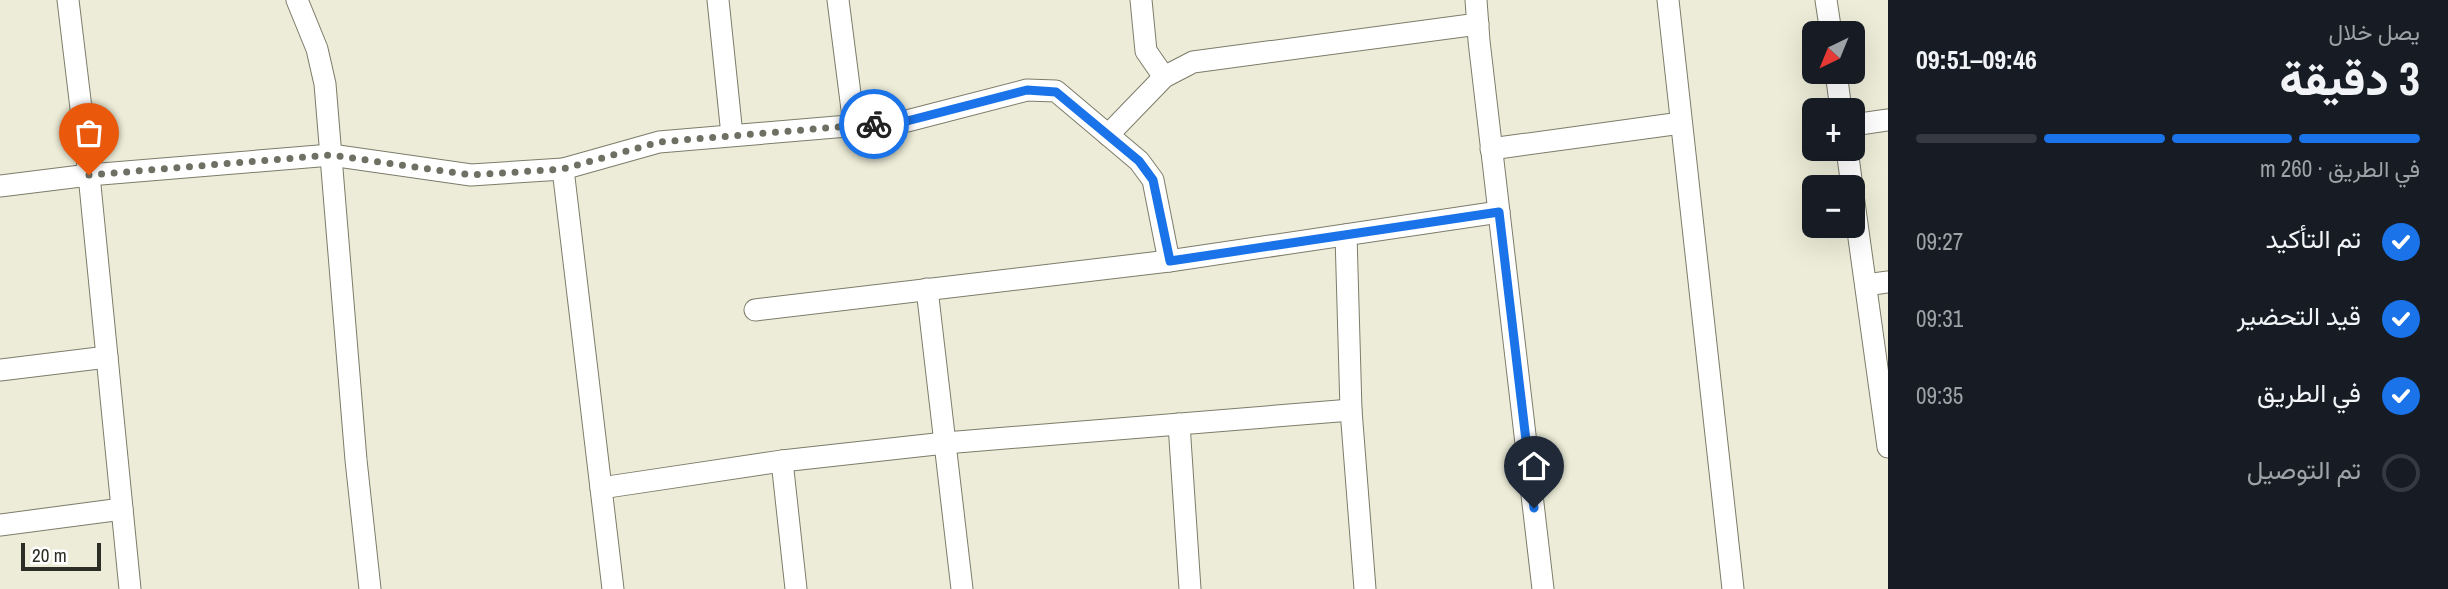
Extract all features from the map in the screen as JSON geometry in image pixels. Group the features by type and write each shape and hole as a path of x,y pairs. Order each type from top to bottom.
{"street":[{"path":"68,0 89,175 130,589"},
{"path":"718,0 732,135"},
{"path":"838,0 853,125"},
{"path":"1142,0 1146,51 1164,77"},
{"path":"1476,0 1543,589"},
{"path":"1668,0 1733,589"},
{"path":"1826,0 1829,21"},
{"path":"302,5 317,49 325,84 355,446 370,589"},
{"path":"1108,135 1164,77 1193,62 1478,24"},
{"path":"0,186 89,175 331,155 471,175 563,169 659,142 907,121 1027,90 1056,92 1139,161 1153,180 1170,261"},
{"path":"1865,123 1888,120"},
{"path":"1491,149 1681,123"},
{"path":"563,169 613,589"},
{"path":"755,310 1170,261 1499,212"},
{"path":"1346,235 1351,410 1365,589"},
{"path":"1859,238 1888,447"},
{"path":"1866,285 1888,282"},
{"path":"928,289 962,589"},
{"path":"0,370 107,357"},
{"path":"601,488 782,461 945,443 1351,410"},
{"path":"1179,424 1190,589"},
{"path":"782,461 796,589"},
{"path":"0,525 122,509"}],"way so far":[{"path":"89,175 331,155 471,175 563,169 659,142 874,124"}],"route":[{"path":"874,124 907,121 1027,90 1056,92 1139,161 1153,180 1170,261 1499,212 1534,508"}]}
